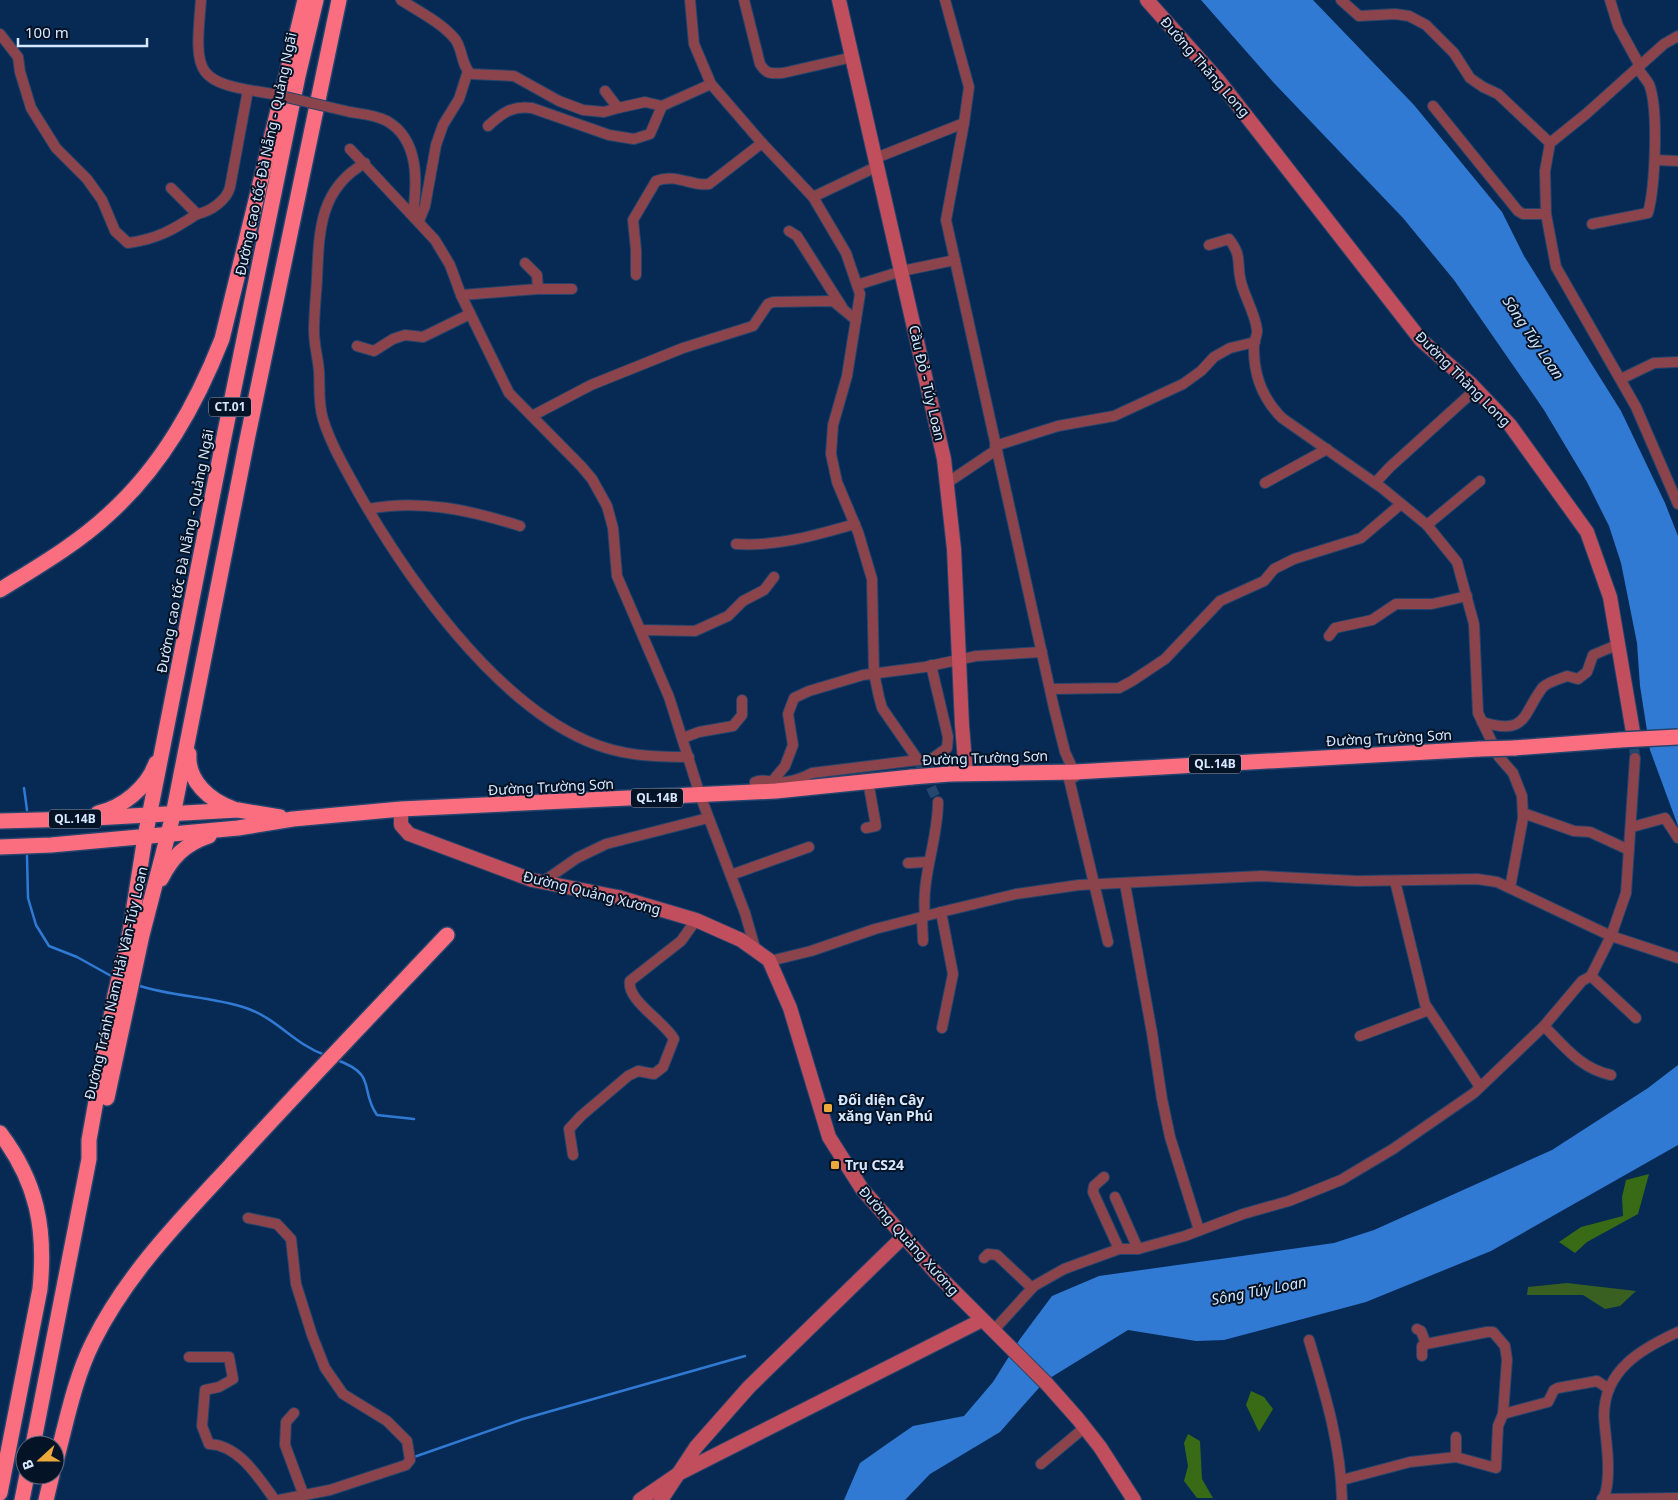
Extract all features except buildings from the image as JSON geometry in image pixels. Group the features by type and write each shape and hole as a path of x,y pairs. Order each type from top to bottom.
{"highway":[{"path":"0,590 74,543 108,515 140,484 188,415 206,381 222,339 305,0"},
{"name":"Đường cao tốc Đà Nẵng - Quảng Ngãi","path":"150,816 227,423 298,76 316,0"},
{"name":"CT.01","path":"173,814 249,431 339,0"},
{"path":"51,819 86,816 110,810 141,787 152,774 160,752 173,699"},
{"path":"195,704 188,760 192,775 204,792 218,804 238,810"},
{"name":"Đường Trường Sơn","path":"0,847 145,837 238,828 293,819 401,809 756,792 950,774 1075,772 1514,748 1627,736 1678,737"},
{"name":"Đường Trường Sơn","path":"0,820 150,816 238,810 293,819"},
{"name":"Đường Tránh Nam Hải Vân-Túy Loan","path":"35,1435 89,1159 98,1137 121,999 129,968 142,935 166,835 173,814"},
{"name":"Đường Tránh Nam Hải Vân-Túy Loan","path":"129,968 145,837 150,816"},
{"path":"142,935 156,889 168,864 177,854 194,841 238,828"},
{"path":"63,1435 83,1366 92,1343 119,1294 138,1269 310,1080 445,938"},
{"path":"0,1133 16,1154 28,1178 38,1210 42,1235 40,1289 0,1493"},
{"path":"22,1500 25,1485"},
{"path":"46,1500 50,1485"}],"street":[{"path":"200,0 197,52 201,65 208,76 218,84 273,94 386,121 405,136 414,161 416,218"},
{"path":"401,0 455,39 468,71 458,99 436,144 425,206 416,218"},
{"path":"690,0 694,44 711,84 762,143 813,197 846,253 860,294 847,376 833,425 832,454 837,482 855,524 872,578 874,674 882,708 918,760"},
{"path":"744,0 760,64 765,71 772,74 853,57"},
{"name":"Cầu Đỏ - Túy Loan","path":"839,0 944,459 954,549 966,774"},
{"path":"945,0 969,87 946,220 1050,689 1065,752 1076,776 1069,780 1108,942"},
{"name":"Đường Thăng Long","path":"1147,0 1220,81 1422,340 1476,389 1510,425 1587,532 1610,597 1619,644 1627,736"},
{"path":"1341,0 1359,16 1402,14 1426,25 1454,53 1470,78 1498,94 1550,143"},
{"path":"1592,224 1648,213 1655,160 1654,123 1649,85 1618,26 1610,0"},
{"path":"0,34 18,57 20,72 31,108 56,148 87,179 102,200 115,231 128,243 151,240 175,228 197,214 208,211 229,192 248,90"},
{"path":"1678,36 1664,44 1586,114 1550,143 1545,171 1546,214 1556,267 1636,407 1678,504"},
{"path":"468,71 478,75 514,76 550,97 583,110 604,112 645,102 662,106 711,84"},
{"path":"605,91 618,108"},
{"path":"488,126 508,110 521,106 609,134 634,139 650,134 662,106"},
{"path":"1433,106 1518,210 1523,214 1546,214"},
{"path":"813,197 877,162 964,123"},
{"path":"636,275 633,220 656,181 684,179 703,185 709,184 762,143"},
{"path":"350,149 416,218 450,265 461,295 509,393 587,472 607,506 613,528 617,576 670,697 700,795 731,875 755,948"},
{"path":"1655,160 1678,161"},
{"path":"365,164 349,172 338,184 322,220 319,235 314,332 318,371 318,399 323,419 338,456 368,509 410,574 464,642 508,687 535,709 574,735 605,748 636,756 689,757"},
{"path":"171,188 197,214"},
{"path":"789,230 797,236 842,308"},
{"path":"1209,245 1228,239 1237,250 1240,281 1257,331 1255,342 1260,389 1268,405 1282,418 1375,483 1427,525 1457,562 1474,624 1478,713 1499,757 1513,773 1522,796 1523,813 1510,888"},
{"path":"857,285 902,271 955,260"},
{"path":"525,264 537,275 538,289"},
{"path":"461,295 538,289 572,289"},
{"path":"532,416 591,385 683,348 753,326 768,304 773,302 833,301 856,320"},
{"path":"357,346 374,351 393,339 405,335 423,337 470,314"},
{"path":"947,483 996,448 1058,426 1114,416 1183,384 1201,371 1214,357 1230,348 1255,342"},
{"path":"1621,379 1654,363 1678,362"},
{"path":"1375,483 1476,389"},
{"path":"1265,483 1327,449"},
{"path":"1427,525 1480,481"},
{"path":"368,509 402,504 436,506 481,515 520,526"},
{"path":"1050,689 1119,688 1165,659 1220,601 1264,581 1274,569 1294,559 1361,538 1401,504"},
{"path":"736,544 761,545 784,542 855,524"},
{"path":"641,630 695,631 728,616 742,601 764,590 774,577"},
{"path":"1329,636 1335,628 1372,620 1396,604 1432,604 1467,596"},
{"path":"1482,722 1495,726 1511,725 1525,719 1544,686 1567,676 1578,679 1587,672 1593,655 1619,644"},
{"path":"775,782 775,778 785,766 793,745 788,714 794,698 809,690 874,674 960,661 976,656 1042,652"},
{"path":"756,792 756,782 767,779 775,782 805,777 812,773 930,760 947,748 948,736 931,665"},
{"path":"683,738 699,732 733,726 742,715 742,700"},
{"path":"996,1334 1032,1288 1064,1268 1119,1249 1138,1249 1176,1239 1243,1214 1289,1201 1342,1180 1393,1149 1480,1087 1544,1026 1582,981 1591,976 1611,936 1626,893 1632,827 1635,758"},
{"path":"866,828 876,826 868,781"},
{"path":"923,941 923,899 928,862 937,822 938,802"},
{"name":"Đường Quảng Xương","path":"401,809 401,824 409,834 491,866 541,882 610,895 696,920 755,948 770,961 790,1008 829,1137 862,1189 982,1320 1047,1384 1084,1428"},
{"path":"1523,813 1574,831 1590,832 1629,850"},
{"path":"541,882 577,858 606,844 708,818"},
{"path":"1632,827 1665,818 1678,838"},
{"path":"731,875 809,847"},
{"path":"908,863 928,862"},
{"path":"770,961 875,929 1016,894 1095,885 1261,876 1357,881 1477,879 1497,882 1611,936 1678,958"},
{"path":"1395,881 1420,988 1429,1010 1480,1087"},
{"path":"1125,884 1170,1137 1199,1230"},
{"path":"942,912 953,974 942,1028"},
{"path":"573,1155 569,1129 575,1122 628,1076 638,1071 654,1074 663,1067 674,1040 663,1025 632,993 630,984 634,977 681,942 696,920"},
{"path":"1591,976 1636,1018"},
{"path":"1360,1036 1429,1010"},
{"path":"1544,1026 1582,1063 1601,1073 1611,1075"},
{"path":"1104,1177 1094,1186 1093,1192 1119,1249"},
{"path":"1115,1196 1138,1249"},
{"path":"248,1218 277,1224 290,1238 296,1284 312,1335 325,1368 343,1394 387,1421 407,1441 410,1460 406,1465 361,1481 304,1496 279,1500"},
{"path":"661,1500 696,1447 748,1387 904,1236"},
{"path":"984,1258 988,1254 997,1256 1032,1288"},
{"path":"640,1500 678,1474 982,1320"},
{"path":"1417,1329 1421,1331 1426,1344"},
{"path":"1342,1480 1410,1462 1456,1457 1496,1468 1498,1426 1503,1414 1507,1360 1504,1346 1493,1332 1426,1344 1422,1346 1422,1356"},
{"path":"1602,1500 1605,1495 1608,1473 1608,1442 1604,1417 1610,1389 1621,1368 1638,1352 1678,1332"},
{"path":"1309,1340 1333,1424 1342,1480 1342,1500"},
{"path":"189,1357 229,1357 233,1380 219,1387 205,1390 202,1426 209,1444 222,1444 236,1453 274,1500"},
{"path":"1503,1414 1548,1402 1554,1390 1558,1388 1596,1381 1610,1389"},
{"path":"294,1412 286,1422 285,1445 304,1496"},
{"path":"1041,1464 1084,1428 1134,1500"},
{"path":"1456,1437 1456,1457"},
{"path":"1602,1500 1678,1498"}],"green space":[{"path":"1649,1174 1638,1214 1587,1242 1575,1253 1559,1242 1581,1227 1623,1216 1622,1197 1626,1180"},
{"path":"1567,1283 1636,1291 1620,1306 1605,1309 1583,1295 1527,1295 1528,1287"},
{"path":"1251,1391 1264,1397 1273,1409 1259,1432 1246,1405"},
{"path":"1188,1434 1200,1441 1202,1479 1213,1498 1197,1498 1184,1481 1188,1466 1184,1443"}],"water":[{"name":"Sông Túy Loan","path":"1201,0 1313,0 1414,105 1502,212 1524,256 1621,411 1665,503 1678,536 1678,826 1650,750 1640,686 1637,643 1621,563 1609,526 1587,482 1544,410 1454,280 1403,218 1273,82"},
{"name":"Sông Túy Loan","path":"1678,1065 1678,1145 1491,1251 1366,1302 1224,1340 1196,1341 1128,1330 1045,1381 1000,1432 930,1474 905,1500 844,1500 860,1463 887,1444 913,1426 964,1416 993,1382 1020,1339 1052,1296 1099,1276 1334,1243 1374,1230 1552,1150 1648,1088"}],"waterway":[{"path":"24,788 27,810"},
{"path":"27,856 28,898 36,925 49,946 77,957 113,977"},
{"path":"137,985 246,1008 267,1018 304,1045 325,1055"},
{"path":"337,1060 358,1071 363,1077 369,1098 377,1115 414,1119"},
{"path":"414,1457 523,1419 745,1356"}],"tunnel":[{"path":"1633,734 1635,758"},
{"path":"918,760 938,802"}],"place":[{"name":"Đối diện Cây xăng Vạn Phú","path":"828,1108"},
{"name":"Trụ CS24","path":"835,1165"}]}
